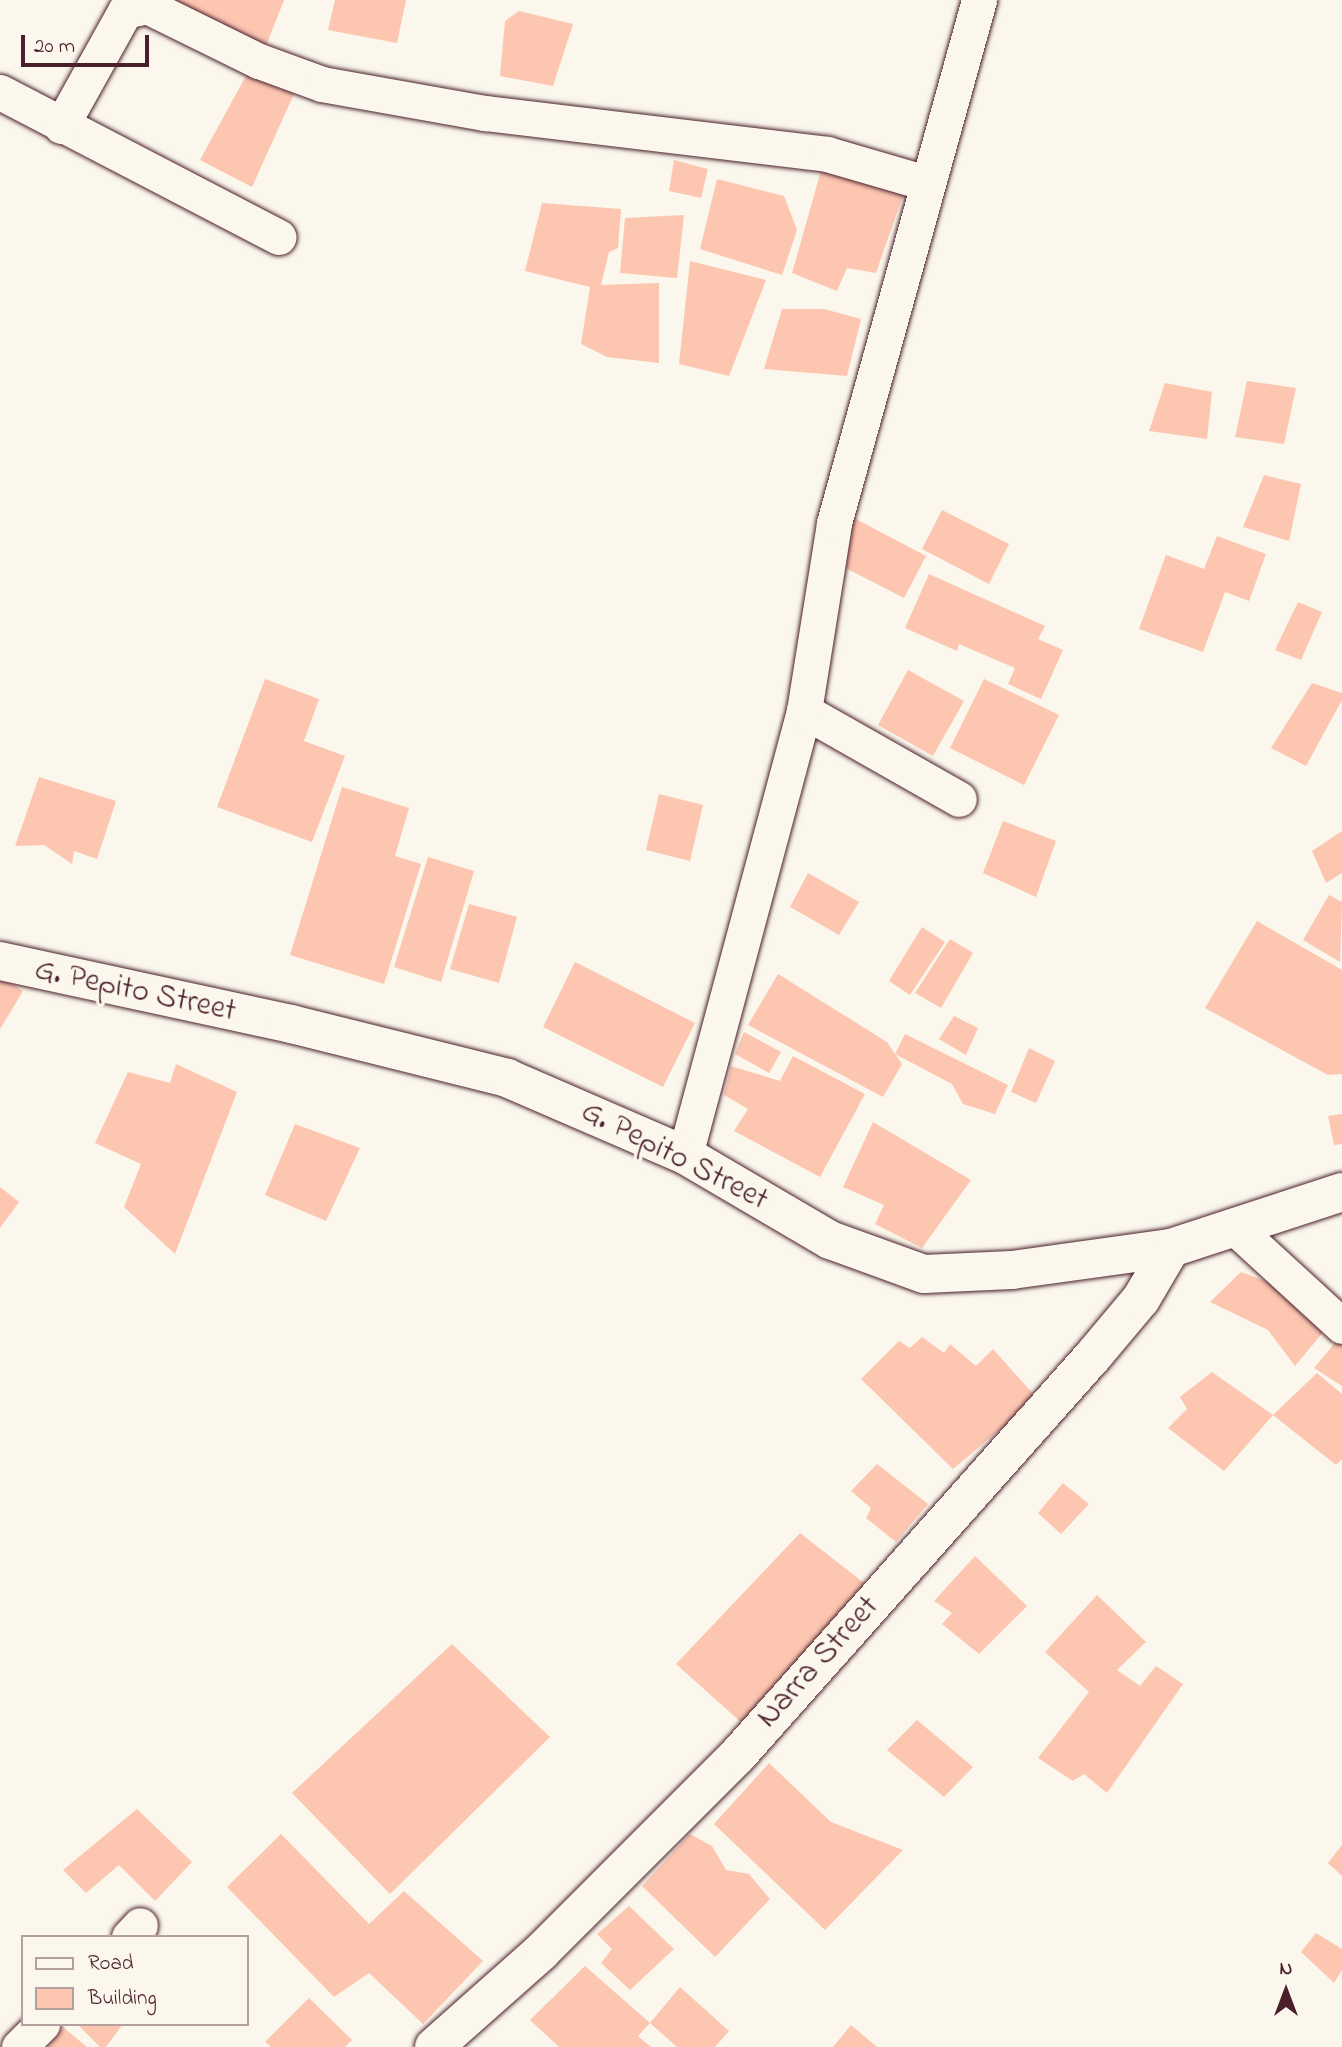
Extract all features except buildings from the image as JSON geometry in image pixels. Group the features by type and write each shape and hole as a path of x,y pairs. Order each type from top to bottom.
{"street":[{"path":"685,1155 804,711 834,523 926,183 979,0"},
{"path":"61,126 125,11 147,6 259,61 322,84 485,113 827,154 926,183"},
{"path":"0,92 279,237"},
{"path":"804,711 959,799"},
{"name":"G. Pepito Street","path":"0,961 291,1024 507,1077 685,1155 830,1240 924,1274 1012,1270 1171,1248 1342,1192"},
{"path":"1233,1226 1342,1326"},
{"name":"Narra Street","path":"434,2047 541,1952 738,1755 1094,1355 1141,1299 1171,1248"},
{"path":"19,2047 40,2026"}]}
